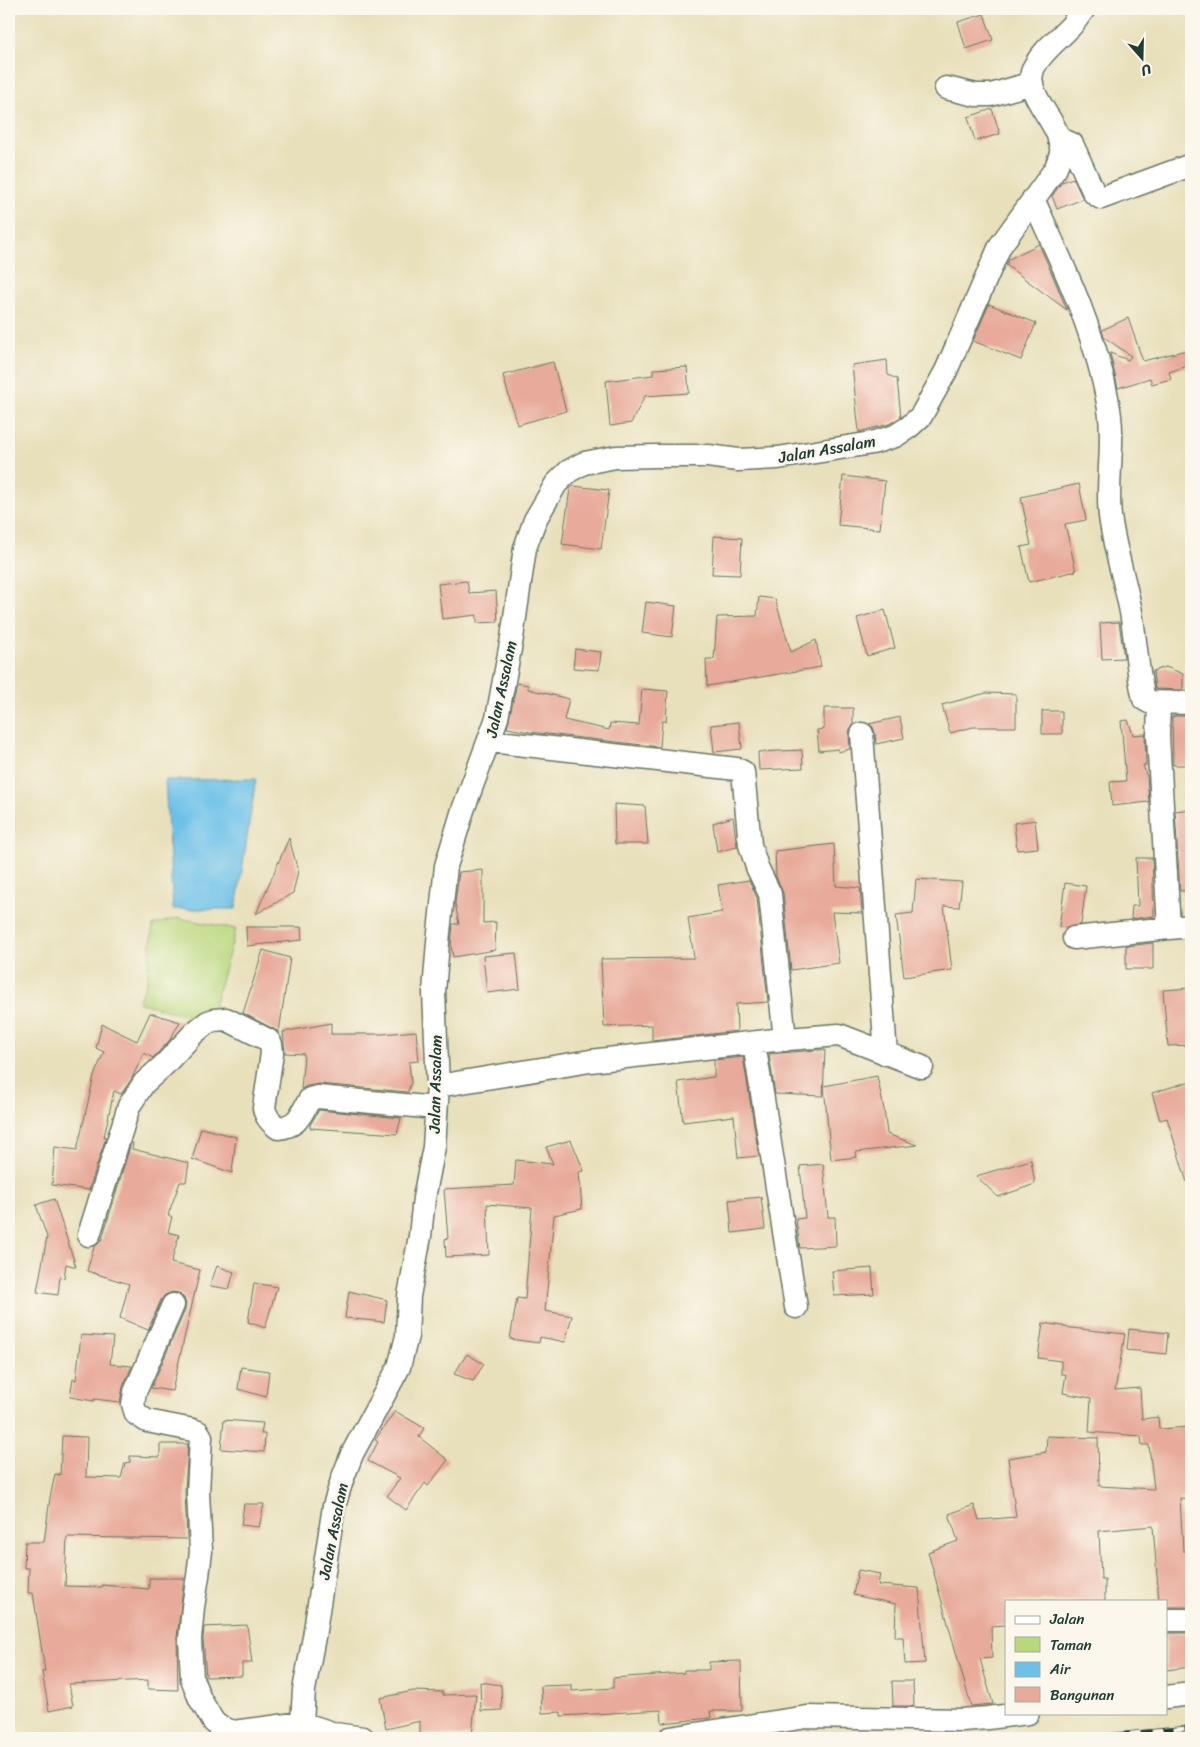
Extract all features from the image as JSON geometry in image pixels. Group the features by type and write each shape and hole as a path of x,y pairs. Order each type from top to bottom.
{"street":[{"path":"1084,9 1072,25 1042,54 1032,69 1032,83 1036,98 1054,124 1060,140 1072,144 1094,192 1101,198 1191,165"},
{"path":"946,88 976,95 991,95 1032,83"},
{"name":"Jalan Assalam","path":"302,1723 304,1690 312,1652 334,1506 352,1454 399,1367 407,1336 409,1296 434,1147 437,1097 434,992 438,933 446,866 463,810 497,718 505,683 525,548 535,520 556,484 569,471 584,463 616,457 708,456 738,460 778,458 872,443 896,436 909,427 928,404 960,341 1000,246 1056,168 1061,153 1060,140"},
{"path":"1033,199 1070,279 1086,319 1109,409 1112,434 1110,515 1131,614 1144,699 1149,702 1159,703 1191,702"},
{"path":"1074,938 1180,927 1158,736 1159,703"},
{"path":"862,734 886,1054"},
{"path":"490,741 737,769 743,772 750,845 757,867 770,894 785,1040"},
{"path":"89,1235 124,1118 133,1098 144,1083 195,1032 203,1025 214,1020 226,1019 268,1040 271,1044 272,1053 264,1108 265,1115 278,1128 296,1123 310,1099 318,1097 437,1097 590,1061 785,1040 839,1035 922,1067"},
{"path":"754,1043 796,1307"},
{"path":"173,1305 135,1392 133,1404 136,1414 147,1421 193,1430 198,1432 201,1437 198,1492 201,1551 190,1639 192,1678 200,1699 218,1726 233,1732 302,1723 335,1734 363,1738"},
{"path":"1168,1620 1191,1620"},
{"path":"1168,1696 1191,1694"},
{"path":"670,1738 807,1717 962,1720 1020,1714"}],"green space":[{"path":"178,918 236,929 212,1012 199,1019 138,1002 147,981 153,925"}],"water":[{"path":"256,779 236,909 173,909 165,780"}],"building":[{"path":"984,14 993,40 966,49 958,22"},
{"path":"992,109 1000,134 975,141 968,117"},
{"path":"1073,178 1083,199 1057,209 1052,196 1062,182"},
{"path":"1039,244 1067,310 1006,265 1009,259"},
{"path":"989,304 1036,323 1021,360 973,341"},
{"path":"1128,318 1143,361 1191,349 1191,365 1169,372 1171,379 1152,384 1150,378 1118,388 1110,353 1128,360 1131,356 1104,337 1102,330"},
{"path":"887,360 888,375 897,379 901,417 889,424 859,432 852,365"},
{"path":"553,362 566,411 517,425 503,375"},
{"path":"687,367 689,393 645,396 631,423 610,426 606,381 653,375 653,369"},
{"path":"843,476 885,481 880,529 838,525"},
{"path":"1079,484 1086,520 1065,524 1076,571 1029,582 1021,547 1031,545 1021,497"},
{"path":"573,486 609,490 601,549 562,544 570,489"},
{"path":"714,536 742,538 740,575 712,574"},
{"path":"467,581 469,593 496,591 498,622 477,623 477,615 442,619 438,584"},
{"path":"759,597 775,599 791,652 816,640 821,667 707,686 706,659 714,659 717,617 757,616"},
{"path":"646,602 676,606 672,637 642,633"},
{"path":"885,610 895,648 867,656 857,618"},
{"path":"1119,622 1124,658 1102,659 1100,623"},
{"path":"575,649 601,652 599,670 573,668"},
{"path":"1166,667 1183,674 1183,690 1155,689 1153,671"},
{"path":"517,683 528,685 528,689 569,699 564,720 609,730 610,723 639,725 642,689 668,691 666,721 662,721 660,747 507,728"},
{"path":"986,693 1016,694 1016,727 973,727 950,733 942,705"},
{"path":"824,708 853,708 853,725 849,734 850,749 838,752 838,749 819,751 817,730 824,729"},
{"path":"1042,711 1062,711 1062,734 1042,734"},
{"path":"1191,716 1191,765 1173,765 1172,717"},
{"path":"900,717 904,738 876,744 873,727 869,724"},
{"path":"1128,720 1133,735 1145,734 1146,765 1143,765 1147,777 1149,802 1112,806 1110,782 1126,781 1121,721"},
{"path":"739,722 742,749 714,752 711,725"},
{"path":"802,750 803,768 759,770 758,752"},
{"path":"614,804 645,806 648,844 615,844"},
{"path":"1191,809 1191,890 1180,891 1175,811"},
{"path":"733,817 737,847 717,852 713,823"},
{"path":"1035,820 1038,848 1017,850 1014,823"},
{"path":"289,838 298,871 293,893 256,914"},
{"path":"834,844 836,886 860,888 862,913 832,912 839,963 791,970 783,893 776,876 775,851"},
{"path":"1136,858 1152,858 1154,916 1131,919 1132,906 1138,906"},
{"path":"483,870 483,923 496,922 495,950 453,957 451,945 453,924 459,924 455,903 459,872"},
{"path":"916,879 962,882 959,907 944,906 952,970 904,977 896,915 913,913"},
{"path":"749,880 757,898 768,1002 736,1004 737,1031 652,1041 652,1025 604,1027 601,959 694,958 688,918 722,912 718,885"},
{"path":"1065,883 1086,886 1081,924 1066,928 1059,927"},
{"path":"246,927 301,927 302,940 247,946"},
{"path":"1153,943 1153,969 1126,969 1126,946"},
{"path":"263,950 290,958 279,1032 243,1013"},
{"path":"516,953 520,989 487,993 483,956"},
{"path":"1191,988 1191,1045 1168,1046 1163,990"},
{"path":"150,1013 180,1022 169,1041 153,1058 144,1053 131,1080 121,1094 114,1091 104,1137 106,1137 89,1190 52,1185 55,1147 77,1150 94,1076 104,1052 96,1048 102,1024 137,1041"},
{"path":"331,1023 331,1034 382,1034 416,1031 419,1061 409,1062 411,1083 408,1092 319,1084 301,1089 304,1054 285,1053 283,1032"},
{"path":"825,1050 823,1096 775,1094 769,1054"},
{"path":"743,1057 759,1156 738,1158 734,1116 683,1122 678,1082 714,1077 714,1060"},
{"path":"877,1076 887,1134 917,1145 856,1152 857,1157 831,1160 824,1086"},
{"path":"1191,1081 1191,1181 1187,1182 1167,1118 1160,1120 1152,1093"},
{"path":"319,1110 401,1118 397,1134 310,1128"},
{"path":"201,1128 236,1137 232,1173 192,1159"},
{"path":"571,1140 584,1171 579,1172 582,1209 554,1215 545,1311 572,1316 565,1342 540,1337 539,1343 510,1339 517,1298 525,1299 532,1208 487,1204 489,1255 446,1257 445,1239 448,1238 444,1189 514,1185 516,1160 553,1164 546,1147"},
{"path":"131,1143 133,1143 132,1149 189,1163 186,1182 180,1182 168,1215 172,1217 168,1232 179,1235 171,1263 200,1270 172,1391 151,1388 185,1310 184,1298 179,1293 172,1292 165,1295 148,1330 120,1318 129,1284 87,1271 94,1247 102,1239"},
{"path":"1031,1160 1035,1184 998,1197 976,1176"},
{"path":"823,1164 828,1217 835,1217 836,1246 800,1248 796,1219 805,1218 800,1166"},
{"path":"761,1197 765,1229 732,1233 729,1200"},
{"path":"54,1199 76,1267 66,1264 64,1278 60,1277 58,1295 37,1292 47,1237 36,1205"},
{"path":"217,1266 234,1272 229,1289 210,1286"},
{"path":"872,1268 874,1294 834,1296 832,1271"},
{"path":"254,1283 277,1287 265,1328 248,1322"},
{"path":"349,1291 387,1300 384,1322 345,1318"},
{"path":"1043,1323 1125,1334 1115,1390 1140,1388 1142,1419 1158,1417 1159,1429 1191,1427 1191,1499 1180,1498 1183,1551 1191,1551 1191,1607 1168,1607 1168,1600 1159,1600 1153,1526 1099,1531 1101,1579 1105,1579 1105,1600 1005,1600 1005,1625 991,1626 992,1658 980,1659 993,1704 971,1706 928,1552 958,1541 949,1514 974,1505 979,1520 1016,1517 1008,1458 1046,1452 1047,1436 1098,1438 1099,1486 1154,1489 1149,1445 1142,1445 1141,1436 1089,1432 1091,1398 1063,1393 1066,1374 1061,1374 1061,1361 1038,1358"},
{"path":"1129,1329 1168,1333 1166,1354 1127,1350"},
{"path":"81,1335 113,1337 110,1364 132,1366 123,1387 120,1402 94,1399 94,1401 70,1397 73,1379 76,1380"},
{"path":"467,1354 484,1364 473,1381 454,1374"},
{"path":"241,1367 269,1371 266,1397 238,1389"},
{"path":"395,1411 424,1428 419,1437 448,1460 428,1486 425,1483 406,1510 387,1496 400,1478 368,1461 378,1442 375,1440"},
{"path":"224,1420 263,1423 261,1434 265,1434 264,1452 221,1449"},
{"path":"62,1436 87,1437 86,1477 121,1478 125,1463 130,1462 130,1456 160,1457 160,1444 188,1444 185,1491 187,1539 67,1537 65,1586 102,1587 102,1585 149,1589 149,1578 184,1578 177,1638 178,1690 148,1689 148,1680 69,1684 73,1706 49,1711 42,1672 45,1671 33,1593 28,1593 29,1568 24,1568 25,1542 44,1542 55,1474 60,1475"},
{"path":"244,1504 264,1504 259,1527 241,1525"},
{"path":"858,1570 880,1574 878,1585 919,1588 925,1663 905,1664 903,1637 895,1637 896,1604 853,1595"},
{"path":"247,1625 252,1663 242,1663 242,1676 206,1677 204,1627"},
{"path":"1168,1633 1191,1633 1191,1667 1168,1670"},
{"path":"741,1661 742,1711 710,1711 711,1718 662,1723 661,1710 561,1716 561,1712 542,1713 541,1686 572,1685 572,1691 613,1688 613,1678 684,1673 684,1670 709,1670 709,1662"},
{"path":"892,1681 913,1681 914,1706 893,1706"},
{"path":"480,1682 501,1685 502,1710 481,1711"},
{"path":"413,1691 443,1692 443,1695 476,1694 472,1736 420,1734 420,1721 386,1729 380,1698"}],"railway":[{"path":"1086,1738 1191,1728"}]}
